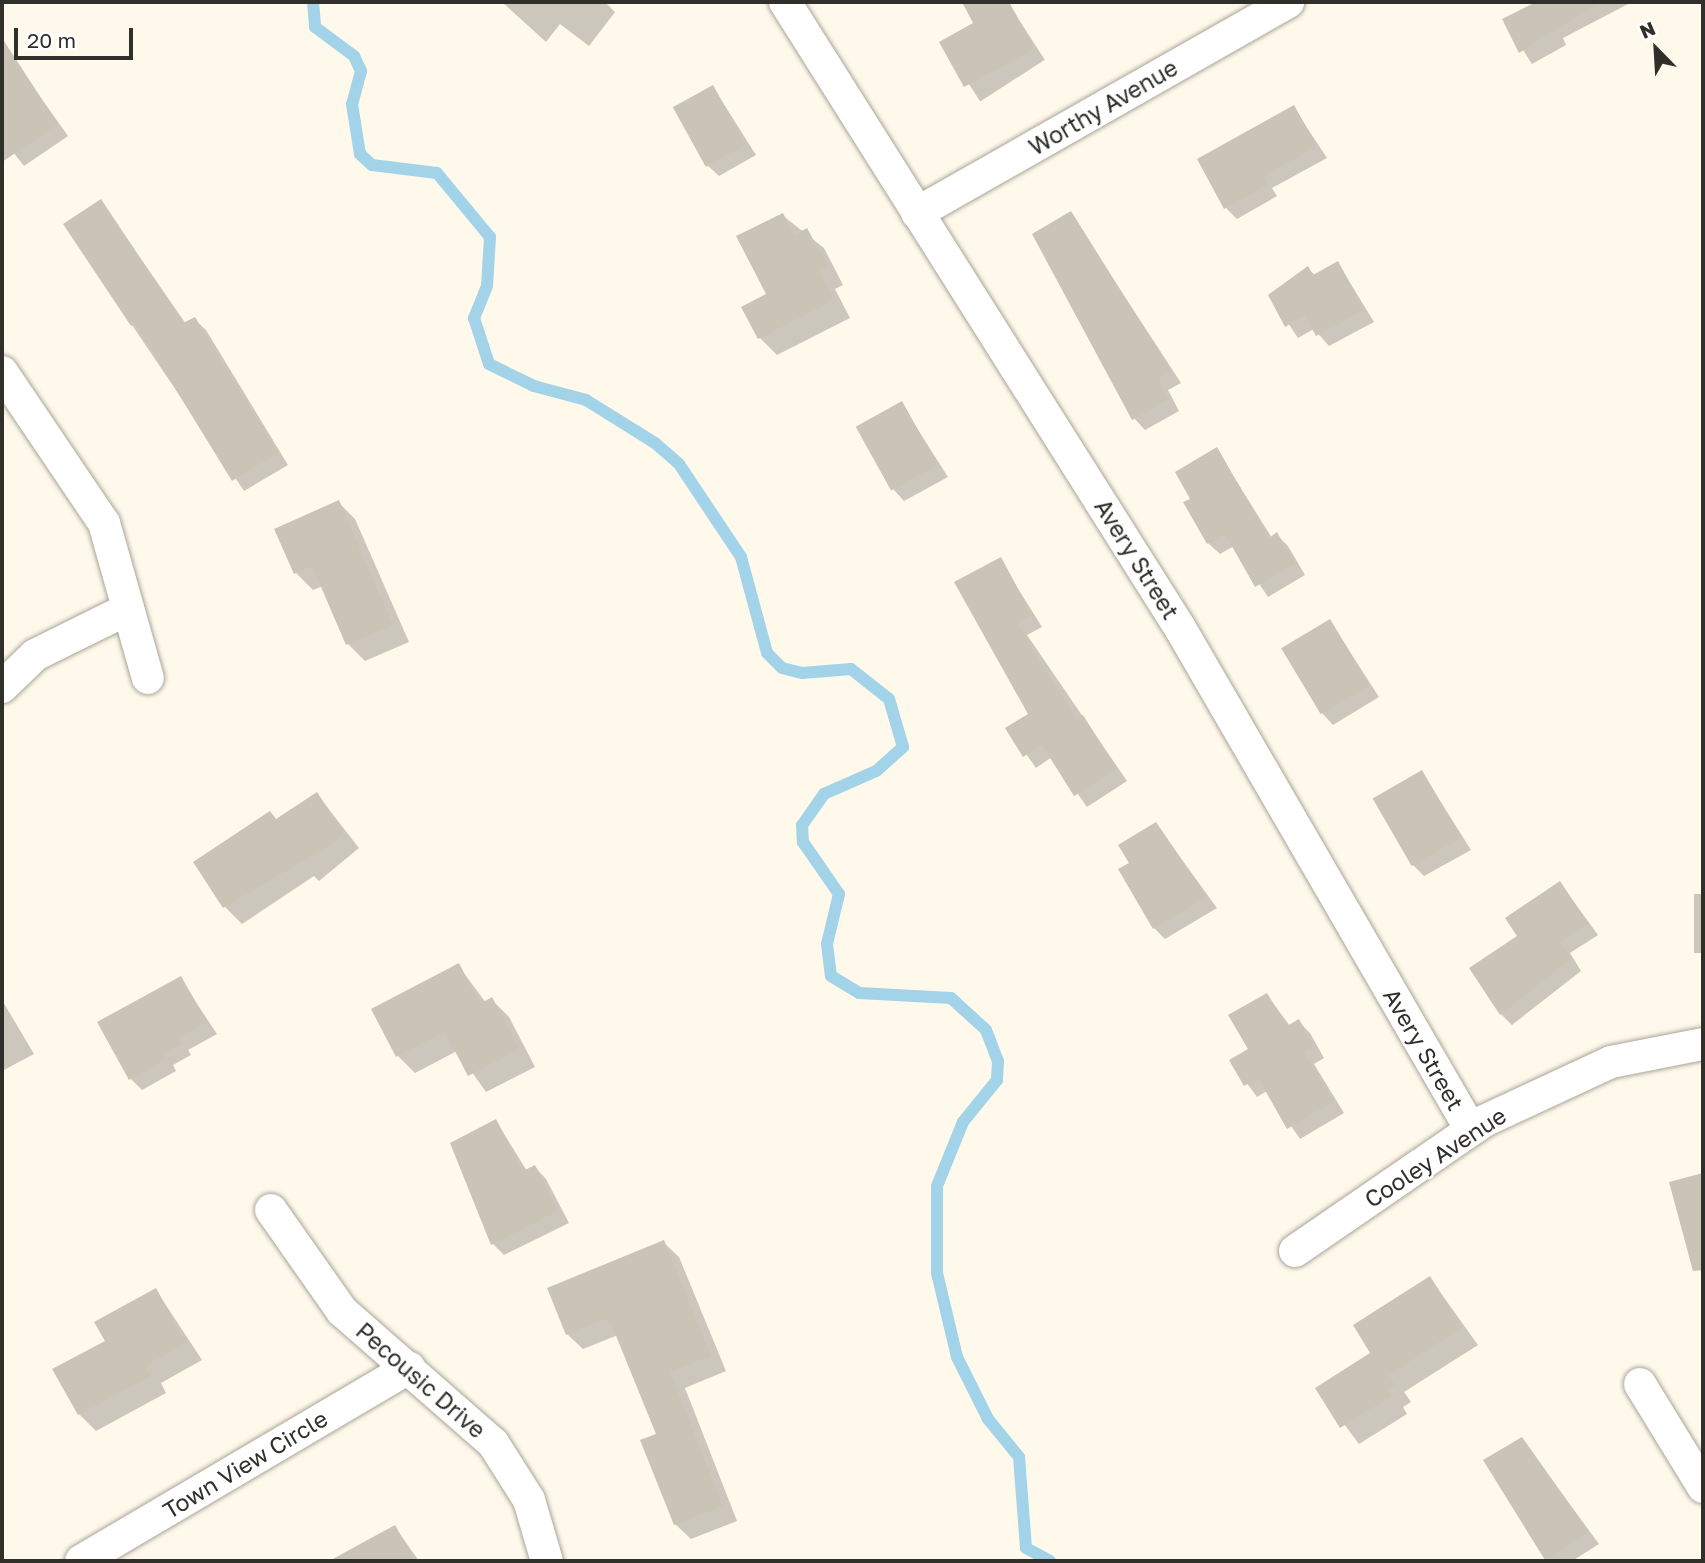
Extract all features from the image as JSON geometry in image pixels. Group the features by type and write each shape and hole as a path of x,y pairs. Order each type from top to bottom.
{"street":[{"name":"Avery Street","path":"785,2 1180,628 1470,1128"},
{"name":"Worthy Avenue","path":"918,213 1289,2"},
{"path":"2,372 104,523 148,678"},
{"path":"2,687 35,655 128,610"},
{"name":"Cooley Avenue","path":"1295,1251 1470,1128 1611,1062 1703,1044"},
{"name":"Pecousic Drive","path":"271,1210 342,1311 476,1424 507,1461 536,1518 547,1561"},
{"name":"Town View Circle","path":"80,1561 409,1368"},
{"path":"1640,1384 1703,1487"}],"building":[{"path":"962,2 1009,2 1035,49 964,87 939,42 973,23"},
{"path":"1536,2 1600,2 1519,53 1502,19"},
{"path":"2,38 58,124 2,162"},
{"path":"713,85 746,144 706,167 673,107"},
{"path":"1294,105 1317,146 1262,177 1267,185 1224,209 1197,159"},
{"path":"101,199 183,323 195,317 278,453 232,481 135,323 131,326 63,224"},
{"path":"1071,211 1171,371 1158,379 1169,399 1132,420 1032,234"},
{"path":"783,213 794,235 807,228 828,267 819,272 834,300 758,339 741,307 766,294 736,236"},
{"path":"1338,261 1364,310 1316,336 1305,316 1285,327 1268,295 1308,266 1313,275"},
{"path":"902,401 937,465 891,491 856,427"},
{"path":"1217,447 1269,538 1277,532 1295,564 1255,587 1225,534 1207,544 1183,502 1190,499 1175,472"},
{"path":"339,500 393,625 346,645 312,566 294,574 274,529"},
{"path":"1001,557 1032,615 1017,623 1076,719 1083,715 1117,769 1074,796 1042,745 1023,757 1005,728 1028,714 954,582"},
{"path":"1330,619 1370,685 1321,714 1281,648"},
{"path":"1422,770 1461,838 1412,866 1373,799"},
{"path":"317,792 343,831 338,840 223,908 193,862 270,811 276,819"},
{"path":"1156,822 1207,897 1153,929 1118,869 1129,863 1118,845"},
{"path":"1560,881 1588,923 1560,942 1571,959 1500,1015 1469,968 1517,936 1505,918"},
{"path":"459,963 480,1004 492,997 519,1049 468,1076 445,1032 396,1057 371,1009"},
{"path":"181,976 207,1022 178,1038 182,1044 163,1054 166,1059 129,1080 97,1022"},
{"path":"1267,993 1287,1026 1299,1019 1314,1046 1304,1052 1334,1101 1287,1129 1258,1078 1244,1086 1229,1060 1248,1049 1228,1015"},
{"path":"496,1119 523,1171 535,1165 558,1211 491,1245 450,1143"},
{"path":"1703,1173 1703,1270 1693,1271 1669,1182"},
{"path":"664,1240 711,1356 670,1372 723,1506 674,1525 640,1440 656,1434 612,1326 604,1319 566,1335 547,1288"},
{"path":"1430,1276 1462,1327 1389,1375 1395,1385 1387,1390 1391,1396 1340,1428 1315,1388 1370,1353 1353,1325"},
{"path":"156,1288 186,1343 145,1366 151,1376 78,1415 52,1369 105,1341 94,1322"},
{"path":"1522,1437 1589,1532 1545,1560 1483,1460"},
{"path":"395,1525 415,1561 329,1561"}],"waterway":[{"path":"313,2 315,27 354,56 361,71 352,104 360,154 372,165 437,173 490,237 487,286 474,318 489,364 534,386 586,400 655,443 679,464 741,557 767,653 782,668 802,673 851,669 889,699 903,747 876,771 824,794 802,825 803,842 839,894 827,944 831,976 859,993 951,998 986,1030 998,1061 997,1080 963,1122 937,1186 937,1273 957,1357 988,1419 1019,1457 1026,1548 1050,1561"}]}
